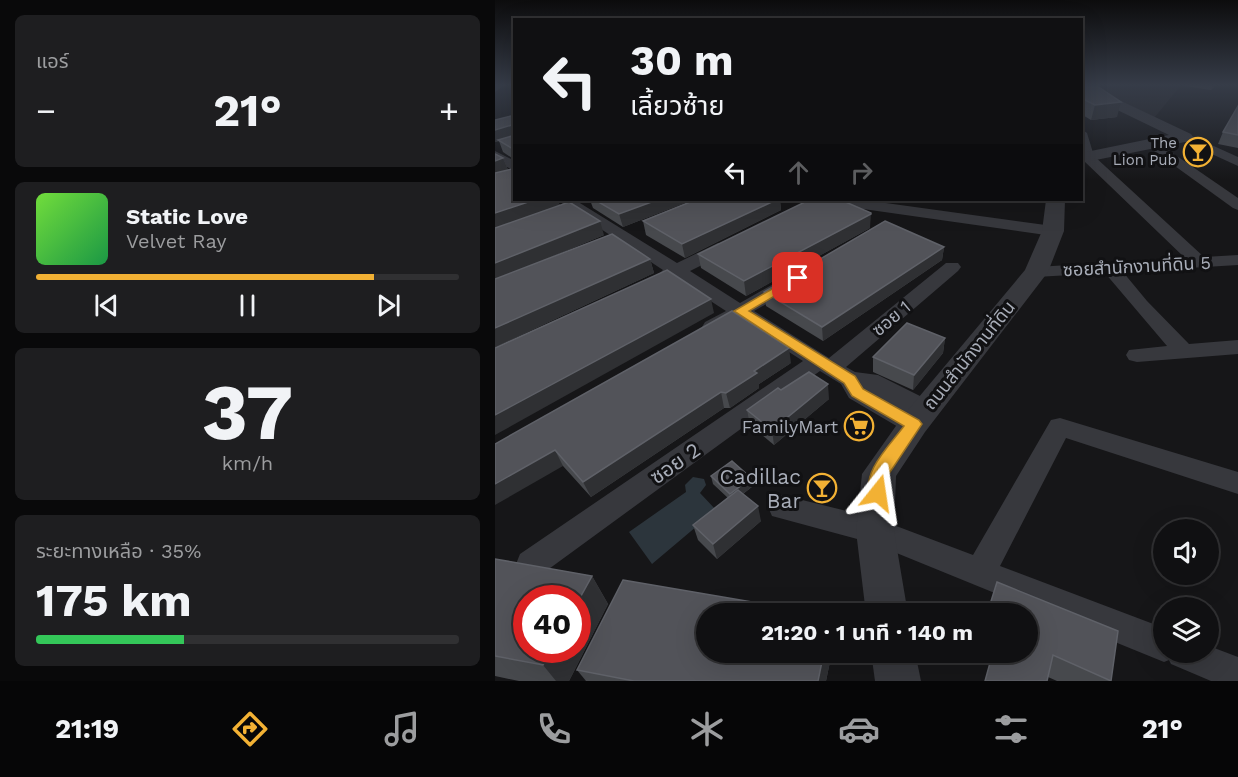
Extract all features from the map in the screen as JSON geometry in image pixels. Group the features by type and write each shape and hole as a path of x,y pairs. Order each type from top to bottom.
{"street":[{"path":"1141,116 1185,137 1231,153 1238,162"},
{"path":"1085,157 1155,145 1185,137"},
{"path":"1155,145 1238,205"},
{"path":"498,149 511,173"},
{"path":"1085,157 1199,262"},
{"path":"566,207 591,201"},
{"path":"853,201 944,207 1053,231"},
{"name":"ถนนสำนักงานที่ดิน","path":"886,603 875,531 879,474 920,417 1036,272 1053,231 1055,201"},
{"path":"566,207 622,236 833,370 857,392 920,417"},
{"path":"601,245 644,227"},
{"path":"645,286 739,240"},
{"name":"ซอยสำนักงานที่ดิน 5","path":"1036,272 1238,260"},
{"name":"ซอย 1","path":"833,370 952,267"},
{"path":"1109,267 1140,305 1183,350"},
{"path":"689,340 807,272"},
{"path":"1137,355 1238,346"},
{"name":"ซอย 2","path":"531,564 833,370"},
{"path":"981,571 1060,427 1238,483"},
{"path":"782,507 875,531 1153,641"},
{"path":"895,663 898,681"},
{"path":"1209,663 1238,675"}],"shaded area":[{"path":"693,477 704,479 706,485 700,493 716,510 652,564 629,532 686,492 685,485"}],"building":[{"path":"513,116 513,149 498,140 512,136 512,125 495,130 495,120"},
{"path":"1232,116 1238,116 1238,135 1223,132"},
{"path":"513,149 513,201 531,201 495,213 495,173 512,169"},
{"path":"495,154 503,158 495,161"},
{"path":"597,201 654,201 619,214"},
{"path":"693,201 774,201 682,244 643,221"},
{"path":"807,201 843,201 871,213 744,281 698,254"},
{"path":"569,202 600,221 495,263 495,228"},
{"path":"885,221 944,247 822,327 764,292"},
{"path":"612,234 650,259 495,328 495,279"},
{"path":"667,270 711,299 495,415 495,348"},
{"path":"732,311 789,348 754,371 757,373 726,393 721,392 583,482 555,450 495,484 495,444"},
{"path":"907,323 945,338 914,375 873,357"},
{"path":"809,372 828,384 772,430 747,410 778,388 781,390"},
{"path":"732,461 751,478 730,494 711,476"},
{"path":"738,490 758,506 713,544 693,525"},
{"path":"495,559 592,576 587,585 513,585 513,659 495,656"},
{"path":"623,580 758,603 696,603 696,663 822,663 818,681 634,681 577,670 581,663 591,663 591,643"},
{"path":"997,582 1118,631 1111,681 1053,655 1047,681 985,681 990,663 1038,663 1038,603 990,603"}],"place":[{"name":"The Lion Pub","path":"1198,152"},
{"name":"FamilyMart","path":"859,426"},
{"name":"Cadillac Bar","path":"822,488"}],"route":[{"path":"798,278 740,311 850,379 857,392 914,424 879,474 878,493"}]}
